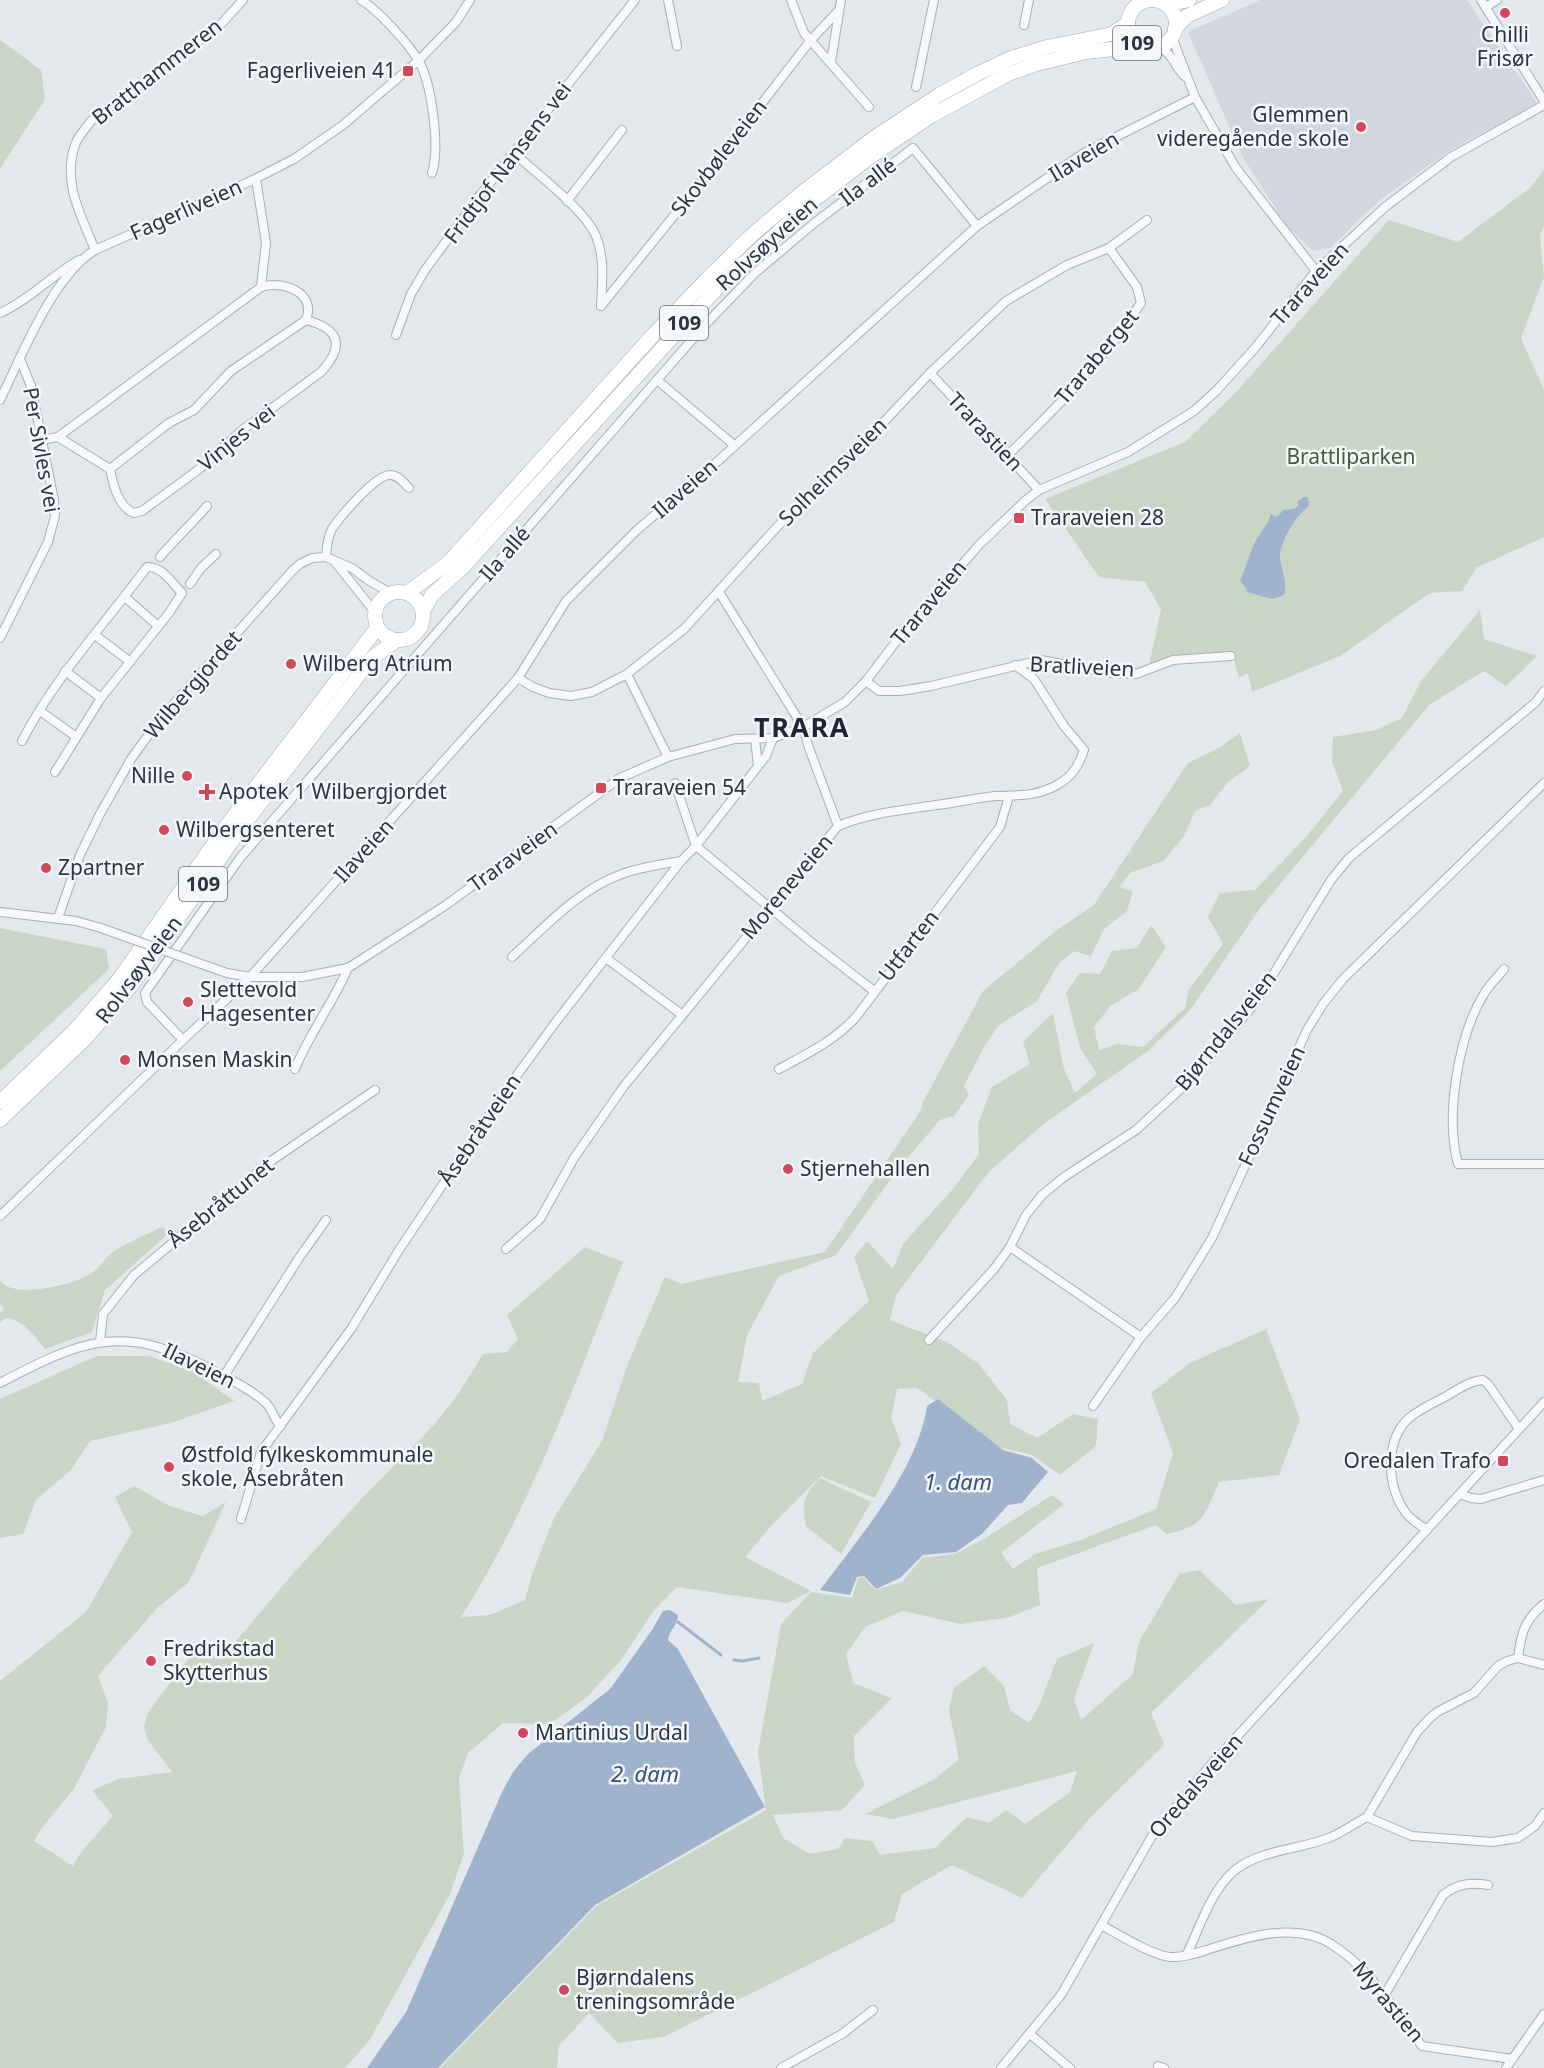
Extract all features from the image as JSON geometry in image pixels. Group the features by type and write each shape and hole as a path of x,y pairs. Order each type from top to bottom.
{"main road":[{"name":"109","path":"1174,33 1174,15 1166,5 1150,0 1136,3 1128,24 1130,35 1141,45 1151,48 1167,44 1187,16 1222,0"},
{"name":"109","path":"1166,5 1189,0"},
{"name":"Rolvsøyveien","path":"407,592 426,581 448,563 692,295 753,234 804,190 874,136 977,74 1011,58 1047,47 1112,34 1128,24"},
{"name":"Rolvsøyveien","path":"423,611 432,595 463,567 717,288 809,204 931,116 1008,74 1086,52 1141,45"},
{"name":"109","path":"390,593 407,592"},
{"path":"407,592 417,600 423,611"},
{"path":"390,593 380,600 374,611 374,620 377,628 386,637 397,640"},
{"name":"109","path":"397,640 406,639 420,629 423,611"},
{"name":"Rolvsøyveien","path":"0,1102 75,1030 120,978 227,825 377,628"},
{"name":"Rolvsøyveien","path":"0,1120 108,1014 152,957 239,831 372,658 397,640"}],"street":[{"name":"Bratthammeren","path":"95,250 72,194 71,177 76,143 91,121 222,23 243,0"},
{"path":"361,0 377,11 419,60 432,106 435,161 432,173"},
{"name":"Fagerliveien","path":"0,400 50,301 82,258 95,250 256,179 294,159 343,126 419,60 456,22 470,0"},
{"name":"Fridtjof Nansens vei","path":"396,335 411,294 425,270 635,0"},
{"path":"668,0 677,46"},
{"path":"791,0 804,33 869,107"},
{"path":"831,62 841,0"},
{"path":"916,87 934,0"},
{"path":"1023,25 1029,0"},
{"path":"1497,0 1483,4 1544,103"},
{"name":"Skovbøleveien","path":"567,201 585,220 595,236 600,253 601,306 706,176 810,41 839,10"},
{"path":"1174,33 1195,97 1236,168 1316,271"},
{"path":"1159,47 1167,51 1181,74 1187,77"},
{"name":"Ilaveien","path":"0,1216 250,978 518,678 567,601 637,530 977,226 1084,153 1195,97"},
{"name":"Traraveien","path":"0,912 58,918 101,928 227,973 250,978 302,977 348,968 446,905 621,778 668,757 735,739 773,738 803,727 844,702 866,681 901,635 979,545 1039,490 1128,452 1154,438 1194,411 1217,390 1255,348 1316,271 1385,207 1451,157 1544,103"},
{"path":"514,153 567,201 622,130"},
{"name":"Ila allé","path":"183,1040 147,1002 145,993 240,858 704,326 755,273 813,224 913,148 977,226"},
{"path":"256,179 266,243 261,288"},
{"name":"Solheimsveien","path":"518,678 549,693 572,696 592,692 627,674 684,628 777,527 862,445 930,373 1006,301 1067,265 1109,248 1147,219"},
{"name":"Traraberget","path":"1007,456 1081,380 1122,332 1141,303 1137,288 1109,248"},
{"path":"0,313 15,307 64,268 82,258"},
{"path":"41,440 58,438 261,288 273,284 280,285 300,293 309,306 306,320 231,371 194,410 169,423 110,469 58,438"},
{"name":"Vinjes vei","path":"110,469 117,494 127,509 134,513 142,511 184,480 240,431 327,366 336,348 333,334 326,326 306,320"},
{"name":"Per Sivles vei","path":"0,638 48,542 54,523 54,500 31,386 20,359"},
{"name":"Trarastien","path":"930,373 1039,490"},
{"name":"Ilaveien","path":"657,380 734,445"},
{"path":"390,593 352,568 326,557 328,540 332,529 377,480 387,475 397,476 409,488"},
{"path":"160,557 207,506"},
{"path":"190,584 201,568 216,554"},
{"name":"Wilbergjordet","path":"58,918 80,855 100,814 131,759 160,719 293,570 312,558 326,557"},
{"path":"334,562 374,611"},
{"path":"21,741 65,671 147,567 160,570 182,593 101,698 75,736 55,772"},
{"path":"719,592 803,727 838,826"},
{"path":"125,597 158,626"},
{"path":"95,634 129,661"},
{"name":"Bratliveien","path":"866,681 879,691 900,691 1041,660 1109,673 1136,674 1173,660 1231,656"},
{"name":"Moreneveien","path":"506,1249 540,1219 574,1158 624,1086 838,826 894,810 995,796 1029,796 1060,784 1078,765 1084,750 1064,726 1034,679 1015,665"},
{"path":"65,671 101,698"},
{"path":"627,674 668,757"},
{"name":"Bjørndalsveien","path":"929,1340 985,1281 1010,1247 1026,1215 1042,1195 1064,1177 1136,1130 1187,1083 1251,1008 1272,978 1331,880 1349,858 1536,702 1544,691"},
{"path":"40,711 75,736"},
{"name":"Åsebråtveien","path":"241,1519 261,1452 351,1329 399,1250 499,1100 555,1023 766,756 773,738"},
{"path":"755,739 758,766"},
{"path":"675,783 696,846 874,991"},
{"name":"Fossumveien","path":"1094,1406 1141,1337 1175,1298 1212,1238 1307,1030 1323,1004 1343,979 1544,783"},
{"name":"Utfarten","path":"779,1069 825,1044 844,1029 1000,827 1009,796"},
{"path":"512,957 573,902 603,883 622,874 681,861"},
{"path":"606,958 681,1014"},
{"path":"295,1069 304,1047 337,994 348,968"},
{"path":"1504,969 1484,994 1469,1029 1456,1078 1452,1116 1453,1147 1458,1164 1544,1164"},
{"name":"Åsebråttunet","path":"100,1342 103,1314 134,1275 271,1161 375,1090"},
{"path":"224,1376 299,1258 326,1220"},
{"path":"1010,1247 1141,1337"},
{"name":"Ilaveien","path":"0,1383 49,1358 100,1342 124,1341 152,1344 185,1356 224,1376 266,1404 281,1426"},
{"path":"1427,1530 1408,1515 1394,1487 1391,1461 1393,1448 1398,1434 1409,1419 1422,1409 1471,1383 1483,1380 1519,1429"},
{"name":"Oredalsveien","path":"1001,2068 1061,1995 1138,1857 1162,1821 1544,1402"},
{"path":"1460,1494 1481,1499 1544,1480"},
{"path":"1518,1658 1522,1631 1529,1618 1544,1604"},
{"path":"1187,1954 1218,1891 1234,1871 1250,1861 1331,1837 1367,1817 1417,1732 1437,1712 1474,1693 1498,1666 1507,1661 1518,1658 1544,1665"},
{"path":"1367,1817 1412,1836 1492,1842 1518,1838 1535,1826 1544,1813"},
{"path":"1384,1996 1443,1895 1453,1887 1473,1882 1488,1885"},
{"name":"Myrastien","path":"1101,1925 1164,1956 1173,1957 1199,1953 1264,1934 1280,1932 1314,1937 1329,1942 1358,1965 1422,2046 1512,2059"},
{"path":"781,2068 842,2034 873,2010"},
{"path":"1506,2068 1544,2014"},
{"path":"1030,2034 1070,2068"}],"shaded area":[{"name":"Glemmen videregående skole","path":"1260,0 1467,0 1537,103 1449,151 1381,199 1330,248 1313,251 1287,226 1242,156 1188,32"}],"green space":[{"path":"0,40 41,70 45,99 0,169"},
{"name":"Brattliparken","path":"1544,170 1544,225 1540,236 1544,277 1521,338 1544,390 1544,537 1476,568 1462,591 1430,593 1340,656 1252,692 1248,673 1239,678 1234,660 1149,666 1161,609 1145,582 1099,577 1045,499 1185,442 1238,390 1389,220 1458,242 1530,188"},
{"path":"1480,610 1484,639 1537,656 1506,686 1484,671 1429,705 1261,907 1190,1010 1148,1051 1042,1125 988,1173 896,1295 890,1320 947,1342 978,1363 1007,1400 1010,1424 1037,1438 1073,1414 1098,1419 1096,1446 1060,1475 1032,1455 999,1447 917,1388 897,1389 891,1418 901,1444 875,1498 821,1476 772,1525 745,1557 811,1591 787,1603 677,1587 654,1610 621,1660 586,1698 549,1724 503,1723 468,1753 459,1779 464,1854 450,1894 369,2041 345,2068 0,2068 0,1681 86,1612 132,1532 115,1497 134,1486 170,1506 203,1516 226,1502 189,1582 157,1608 98,1676 108,1703 106,1727 73,1790 34,1841 73,1866 81,1852 113,1816 92,1790 119,1779 172,1772 148,1740 144,1728 148,1712 199,1645 220,1660 291,1576 365,1495 434,1425 459,1393 483,1354 507,1352 518,1339 507,1315 585,1247 623,1262 569,1398 530,1488 486,1575 461,1617 490,1615 525,1600 532,1574 554,1518 602,1441 627,1366 665,1277 681,1284 825,1252 921,1110 923,1102 983,991 1057,930 1094,905 1188,763 1219,748 1240,733 1250,766 1228,782 1210,805 1195,811 1184,836 1163,861 1130,873 1119,887 1133,891 1127,911 1104,929 1091,956 1074,951 1059,963 1037,1001 998,1026 985,1045 964,1086 969,1095 954,1116 940,1120 902,1164 836,1255 779,1276 747,1335 738,1382 759,1383 762,1401 802,1384 813,1353 869,1301 854,1257 867,1241 893,1269 903,1244 952,1190 979,1154 978,1124 992,1087 1030,1064 1023,1042 1053,1013 1064,1069 1075,1093 1097,1074 1080,1048 1066,993 1080,973 1100,974 1112,951 1137,948 1151,925 1166,947 1139,989 1110,1006 1094,1027 1099,1050 1117,1044 1143,1047 1185,1008 1188,991 1223,944 1208,917 1220,893 1255,890 1307,836 1343,791 1332,762 1333,737 1376,730 1402,718 1421,681"},
{"path":"0,928 106,949 109,969 0,1071"},
{"path":"162,1227 170,1232 105,1290 92,1332 45,1349 28,1329 18,1322 6,1318 0,1322 0,1313 4,1309 0,1304 0,1281 7,1286 29,1290 70,1283 93,1273 109,1255 117,1250"},
{"path":"1266,1329 1300,1419 1279,1475 1219,1482 1202,1517 1180,1531 1167,1534 1156,1525 1037,1568 1040,1605 1010,1617 961,1624 903,1611 865,1627 846,1654 853,1683 892,1698 854,1736 855,1763 865,1785 842,1810 773,1815 783,1838 810,1854 838,1849 845,1838 872,1841 880,1855 935,1848 967,1817 989,1823 1006,1810 1025,1824 1070,1792 1077,1771 893,1819 865,1814 935,1779 959,1759 949,1710 954,1688 984,1666 1004,1686 1010,1710 1029,1723 1039,1706 1057,1659 1094,1643 1074,1699 1081,1720 1133,1674 1139,1642 1179,1574 1199,1570 1236,1605 1269,1599 1151,1713 1164,1745 1090,1818 1022,1898 952,1865 902,1894 894,1922 663,2037 618,2043 589,2013 559,2046 557,2068 440,2068 596,1906 766,1810 758,1752 781,1624 811,1592 852,1598 858,1579 863,1577 875,1590 902,1582 922,1558 955,1554 984,1539 1052,1495 1064,1504 1001,1553 1013,1569 1035,1554 1081,1540 1156,1509 1173,1453 1151,1393 1190,1363"},
{"path":"97,1356 149,1356 192,1371 234,1401 171,1423 90,1441 71,1470 36,1500 23,1534 0,1538 0,1399"},
{"path":"820,1478 871,1502 841,1554 806,1526 805,1500"}],"water":[{"path":"1307,497 1309,502 1308,507 1289,531 1280,554 1285,593 1272,599 1247,592 1240,581 1254,544 1271,514 1276,517 1284,510 1294,509 1299,505 1297,502"},
{"name":"1. dam","path":"938,1399 1003,1450 1032,1458 1048,1472 1022,1503 1008,1505 982,1534 956,1552 923,1555 900,1578 876,1589 864,1576 857,1577 850,1595 820,1590 868,1526 899,1479 912,1455 927,1406"},
{"name":"2. dam","path":"670,1610 678,1615 668,1640 678,1649 765,1807 595,1905 438,2068 367,2068 406,2012 502,1792 513,1772 528,1754 610,1689 663,1611"}],"waterway":[{"path":"678,1622 721,1655"},
{"path":"734,1660 759,1658"}],"place":[{"name":"Chilli Frisør","path":"1505,13"},
{"name":"Fagerliveien 41","path":"408,71"},
{"name":"Glemmen videregående skole","path":"1361,127"},
{"name":"Traraveien 28","path":"1019,518"},
{"name":"Wilberg Atrium","path":"291,664"},
{"name":"Nille","path":"187,776"},
{"name":"Traraveien 54","path":"601,788"},
{"name":"Apotek 1 Wilbergjordet","path":"207,792"},
{"name":"Wilbergsenteret","path":"164,830"},
{"name":"Zpartner","path":"46,868"},
{"name":"Slettevold Hagesenter","path":"188,1002"},
{"name":"Monsen Maskin","path":"125,1060"},
{"name":"Stjernehallen","path":"788,1169"},
{"name":"Oredalen Trafo","path":"1503,1461"},
{"name":"Østfold fylkeskommunale skole, Åsebråten","path":"169,1467"},
{"name":"Fredrikstad Skytterhus","path":"151,1661"},
{"name":"Martinius Urdal","path":"523,1733"},
{"name":"Bjørndalens treningsområde","path":"564,1990"}],"district":[{"name":"TRARA","path":"802,728"}]}
